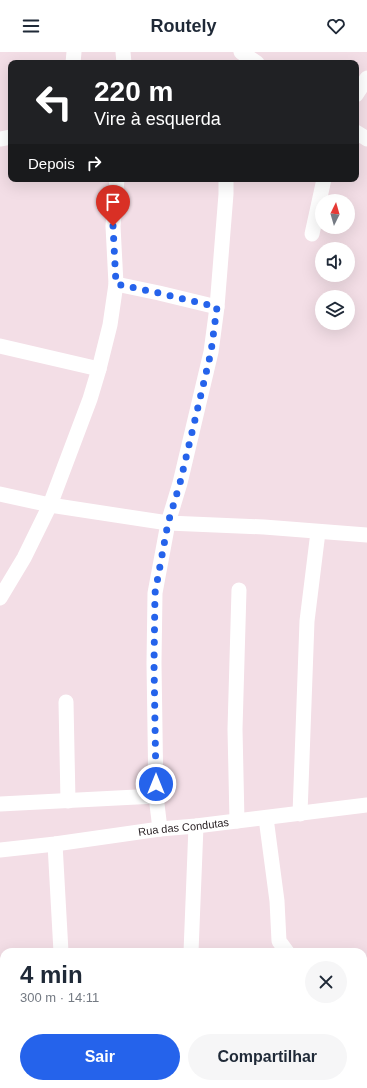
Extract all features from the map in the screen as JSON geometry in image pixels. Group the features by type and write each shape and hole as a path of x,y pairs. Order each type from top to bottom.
{"street":[{"path":"241,52 257,60"},
{"path":"359,90 367,78"},
{"path":"0,598 24,558 50,505 90,399 99,369 110,325 116,284 113,226 117,182"},
{"path":"160,829 156,796 154,663 155,593 168,523 180,483 211,352 217,307 226,182"},
{"path":"312,234 323,182"},
{"path":"116,284 217,307"},
{"path":"0,346 99,369"},
{"path":"0,494 50,505 168,523 264,527 367,535"},
{"path":"300,814 307,621 318,532"},
{"path":"237,821 235,729 239,590"},
{"path":"66,702 68,801"},
{"path":"0,804 156,796"},
{"name":"Rua das Condutas","path":"0,850 55,844 160,829 367,808"},
{"path":"266,818 277,901 281,948"},
{"path":"191,948 196,826"},
{"path":"55,844 61,948"}],"route":[{"path":"113,226 116,284 217,307 211,352 180,483 168,523 155,593 154,663 156,784"}]}
